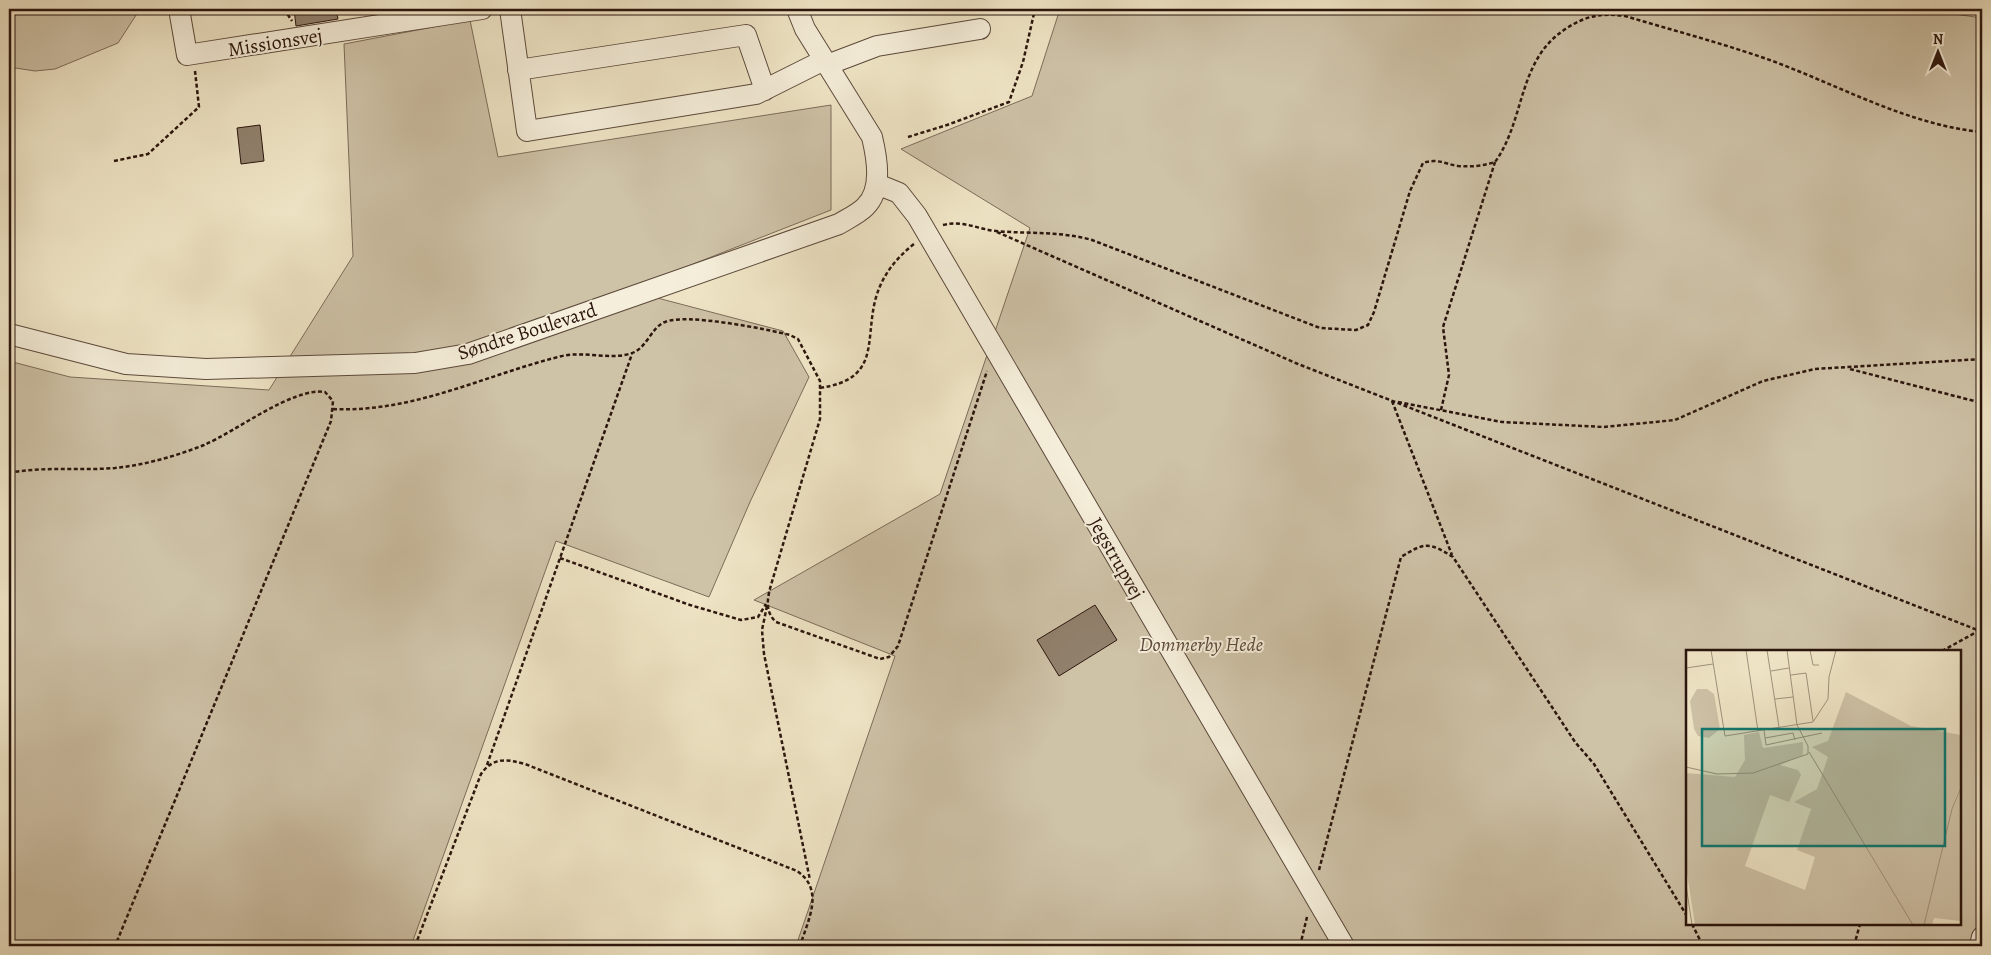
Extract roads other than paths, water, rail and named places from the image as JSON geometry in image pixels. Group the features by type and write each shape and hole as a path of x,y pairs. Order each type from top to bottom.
{"street":[{"name":"Missionsvej","path":"180,9 190,55 461,10 482,9"},
{"path":"510,9 527,131 756,94 826,62 877,46 980,29"},
{"name":"Søndre Boulevard","path":"9,334 126,364 206,369 415,363 468,354 838,224 866,207 877,184 877,156 872,137 805,29 797,9"},
{"path":"518,70 746,35 765,90"},
{"name":"Jegstrupvej","path":"877,184 899,193 927,233 1344,946"},
{"path":"1980,946 1982,937"}],"park label":[{"name":"Dommerby Hede","path":"1201,644"}]}
